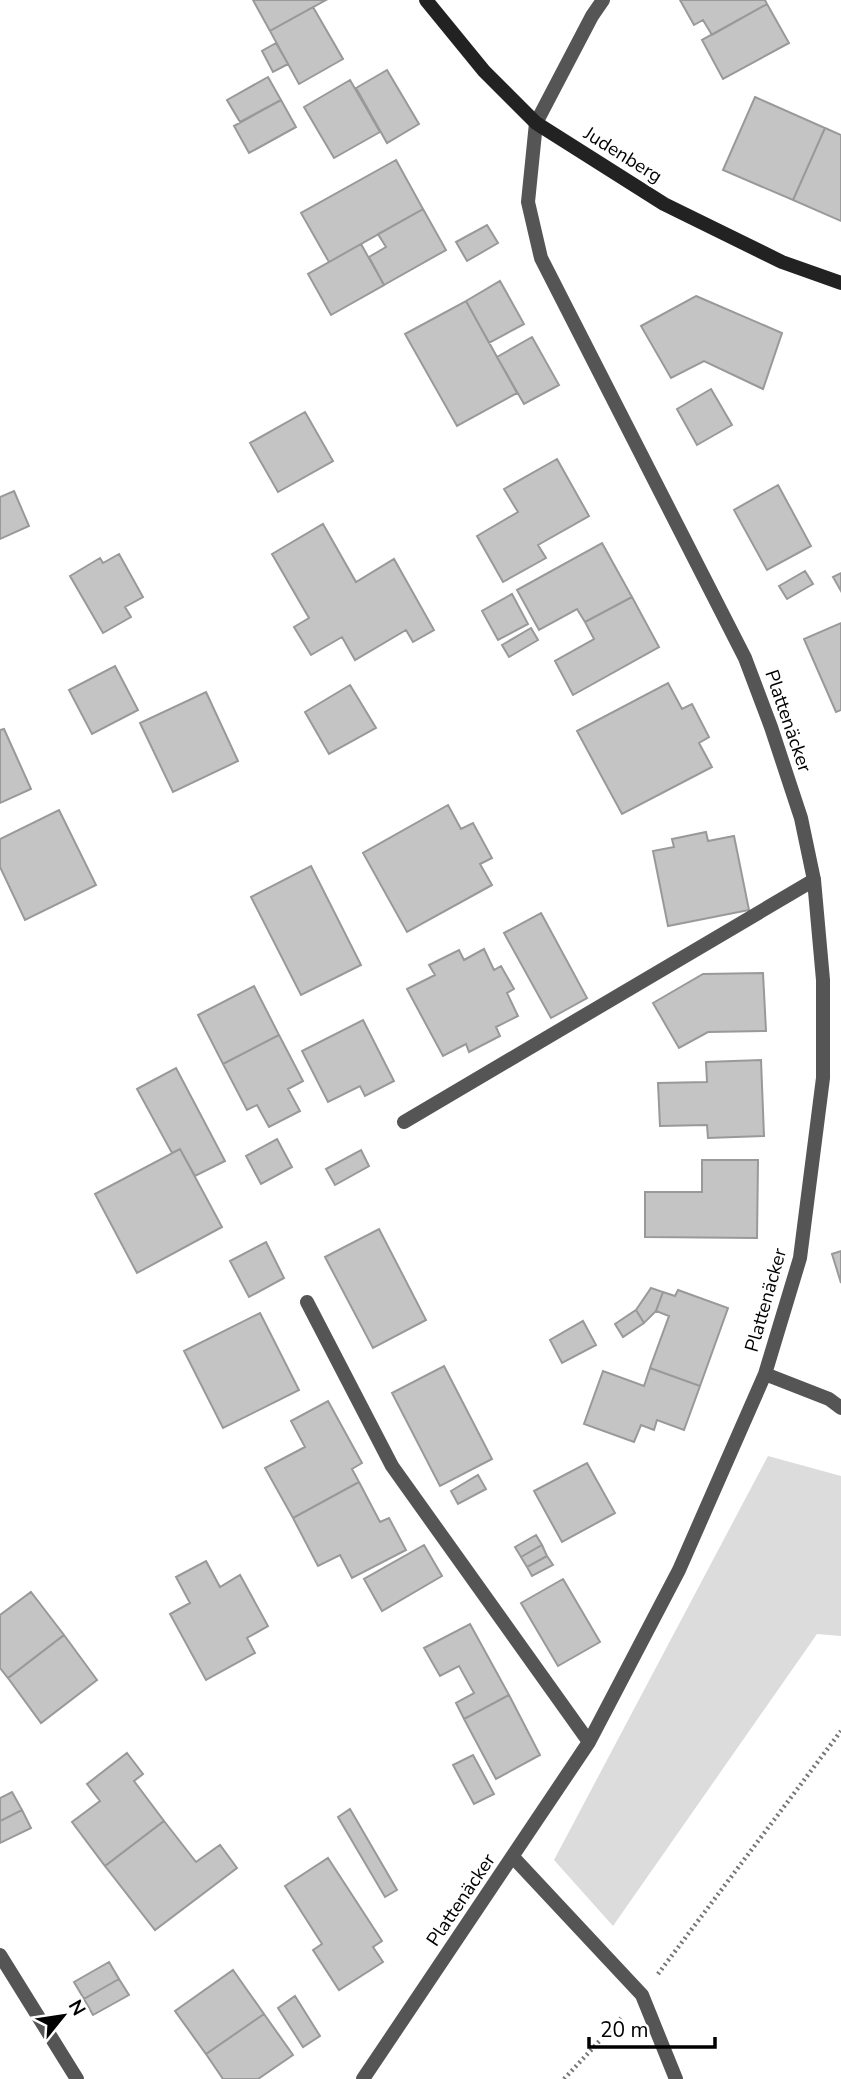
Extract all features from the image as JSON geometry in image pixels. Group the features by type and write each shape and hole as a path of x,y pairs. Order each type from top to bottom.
{"street":[{"name":"Judenberg","path":"426,0 484,71 536,123 664,204 782,262 841,283"},
{"path":"536,123 603,0"},
{"name":"Plattenäcker","path":"363,2079 589,1742 679,1570 765,1374 800,1258 823,1078 822,980 814,880 801,818 745,659 541,258 528,202 536,123"},
{"path":"404,1122 814,880"},
{"path":"307,1302 392,1466 589,1742"},
{"name":"Plattenäcker","path":"765,1374 829,1399 841,1408"},
{"path":"513,1857 642,1995 676,2079"},
{"path":"0,1955 77,2079"}],"path":[{"path":"564,2079 642,1995 841,1731"}],"shaded area":[{"path":"768,1456 841,1476 841,1636 817,1634 613,1926 554,1860"}],"building":[{"path":"253,0 326,0 270,31"},
{"path":"680,0 765,0 767,4 712,35 703,20 694,25"},
{"path":"767,4 789,43 723,79 702,40"},
{"path":"313,7 343,59 299,84 270,31"},
{"path":"276,43 288,64 273,72 262,51"},
{"path":"387,70 419,124 387,143 356,88"},
{"path":"268,77 281,100 240,122 227,100"},
{"path":"350,80 380,132 334,158 304,107"},
{"path":"755,97 825,128 793,200 723,170"},
{"path":"281,100 296,127 249,153 234,126"},
{"path":"825,128 841,135 841,221 793,200"},
{"path":"396,160 423,209 329,262 301,213"},
{"path":"423,209 446,250 384,285 369,257 386,247 378,234"},
{"path":"487,225 498,243 467,261 456,242"},
{"path":"361,244 384,285 331,315 308,274"},
{"path":"500,281 524,324 489,343 466,301"},
{"path":"696,296 782,333 763,389 704,361 671,378 641,326"},
{"path":"466,301 517,393 457,426 405,334"},
{"path":"532,337 559,385 524,404 497,357"},
{"path":"711,389 732,425 697,445 677,409"},
{"path":"305,412 333,461 278,492 250,443"},
{"path":"557,459 589,516 538,545 546,558 503,582 477,536 518,512 504,489"},
{"path":"778,485 811,546 767,570 734,510"},
{"path":"14,491 29,526 0,539 0,497"},
{"path":"323,524 356,582 394,559 434,630 413,642 406,630 355,660 342,637 311,655 294,627 309,618 272,554"},
{"path":"602,543 632,597 585,622 577,609 539,630 517,590"},
{"path":"119,554 143,597 125,607 131,617 103,633 70,576 100,558 103,563"},
{"path":"805,571 813,584 787,599 779,586"},
{"path":"841,573 841,591 833,577"},
{"path":"512,594 528,624 498,640 482,611"},
{"path":"632,597 659,647 573,695 555,661 594,639 585,622"},
{"path":"841,623 841,710 836,712 804,639"},
{"path":"531,628 538,640 509,657 502,645"},
{"path":"115,666 138,710 92,734 69,690"},
{"path":"668,683 682,709 692,704 709,737 699,743 712,767 622,814 577,731"},
{"path":"350,685 376,728 329,754 305,712"},
{"path":"206,692 238,761 173,792 140,723"},
{"path":"4,729 31,789 0,803 0,730"},
{"path":"448,805 461,829 473,823 492,858 480,864 492,885 407,932 363,853"},
{"path":"59,810 96,885 25,920 0,867 0,839"},
{"path":"706,832 708,841 734,836 749,910 668,926 653,851 674,847 672,839"},
{"path":"311,866 361,965 301,995 251,897"},
{"path":"541,913 587,998 551,1018 504,933"},
{"path":"484,949 494,970 501,966 514,989 507,993 518,1016 496,1027 500,1036 469,1052 466,1044 443,1056 407,989 435,975 429,965 459,950 464,960"},
{"path":"763,973 766,1031 708,1032 679,1048 653,1003 703,974"},
{"path":"254,986 279,1035 223,1064 198,1015"},
{"path":"363,1020 394,1081 365,1096 360,1086 328,1102 302,1051"},
{"path":"279,1035 303,1081 288,1089 300,1111 269,1127 257,1105 247,1110 223,1064"},
{"path":"761,1060 764,1136 708,1138 707,1125 660,1126 658,1083 707,1082 706,1062"},
{"path":"176,1068 225,1161 195,1176 180,1149 172,1153 137,1089"},
{"path":"277,1139 292,1167 261,1184 246,1156"},
{"path":"180,1149 222,1227 137,1273 95,1194"},
{"path":"361,1150 369,1166 335,1185 326,1169"},
{"path":"702,1160 758,1160 757,1238 645,1237 645,1192 702,1192"},
{"path":"379,1229 426,1320 373,1348 325,1257"},
{"path":"266,1242 284,1278 249,1297 230,1261"},
{"path":"841,1251 841,1283 832,1254"},
{"path":"651,1288 663,1292 656,1311 644,1323 636,1310"},
{"path":"678,1290 728,1308 700,1386 650,1368 669,1316 656,1311 663,1292 675,1296"},
{"path":"636,1310 644,1323 623,1337 615,1324"},
{"path":"260,1313 299,1390 223,1428 184,1351"},
{"path":"583,1321 596,1345 562,1363 550,1340"},
{"path":"444,1366 492,1459 440,1486 392,1393"},
{"path":"650,1368 700,1386 684,1430 657,1420 654,1430 641,1425 634,1442 584,1424 603,1371 644,1386"},
{"path":"328,1401 362,1463 352,1469 359,1482 293,1518 265,1468 305,1447 291,1421"},
{"path":"587,1463 615,1513 562,1542 534,1491"},
{"path":"478,1475 486,1489 458,1504 451,1491"},
{"path":"359,1482 380,1522 389,1518 406,1550 352,1578 340,1555 318,1566 293,1518"},
{"path":"536,1535 542,1545 521,1557 515,1547"},
{"path":"424,1545 442,1576 382,1611 364,1579"},
{"path":"542,1545 547,1556 527,1567 521,1557"},
{"path":"547,1556 553,1565 532,1576 527,1567"},
{"path":"206,1561 220,1587 240,1575 268,1626 247,1638 255,1653 206,1680 170,1614 190,1603 176,1577"},
{"path":"563,1579 600,1642 558,1666 521,1603"},
{"path":"31,1592 64,1635 8,1678 0,1668 0,1615"},
{"path":"470,1624 509,1695 464,1719 456,1703 474,1693 459,1666 440,1676 424,1648"},
{"path":"64,1635 97,1680 41,1723 8,1678"},
{"path":"509,1695 540,1755 496,1779 464,1719"},
{"path":"127,1753 143,1774 134,1781 164,1821 105,1866 72,1822 100,1801 87,1784"},
{"path":"473,1755 494,1794 474,1804 453,1765"},
{"path":"12,1792 22,1810 0,1821 0,1798"},
{"path":"350,1809 397,1890 385,1897 338,1817"},
{"path":"22,1810 31,1828 0,1843 0,1821"},
{"path":"164,1821 196,1862 220,1845 237,1868 155,1930 105,1866"},
{"path":"328,1858 382,1941 373,1947 383,1962 339,1990 313,1950 322,1944 285,1886"},
{"path":"109,1962 119,1979 84,1999 74,1982"},
{"path":"233,1970 264,2014 206,2054 175,2011"},
{"path":"119,1979 129,1995 93,2015 84,1999"},
{"path":"295,1996 320,2036 303,2047 278,2008"},
{"path":"264,2014 293,2055 258,2079 223,2079 206,2054"}]}
